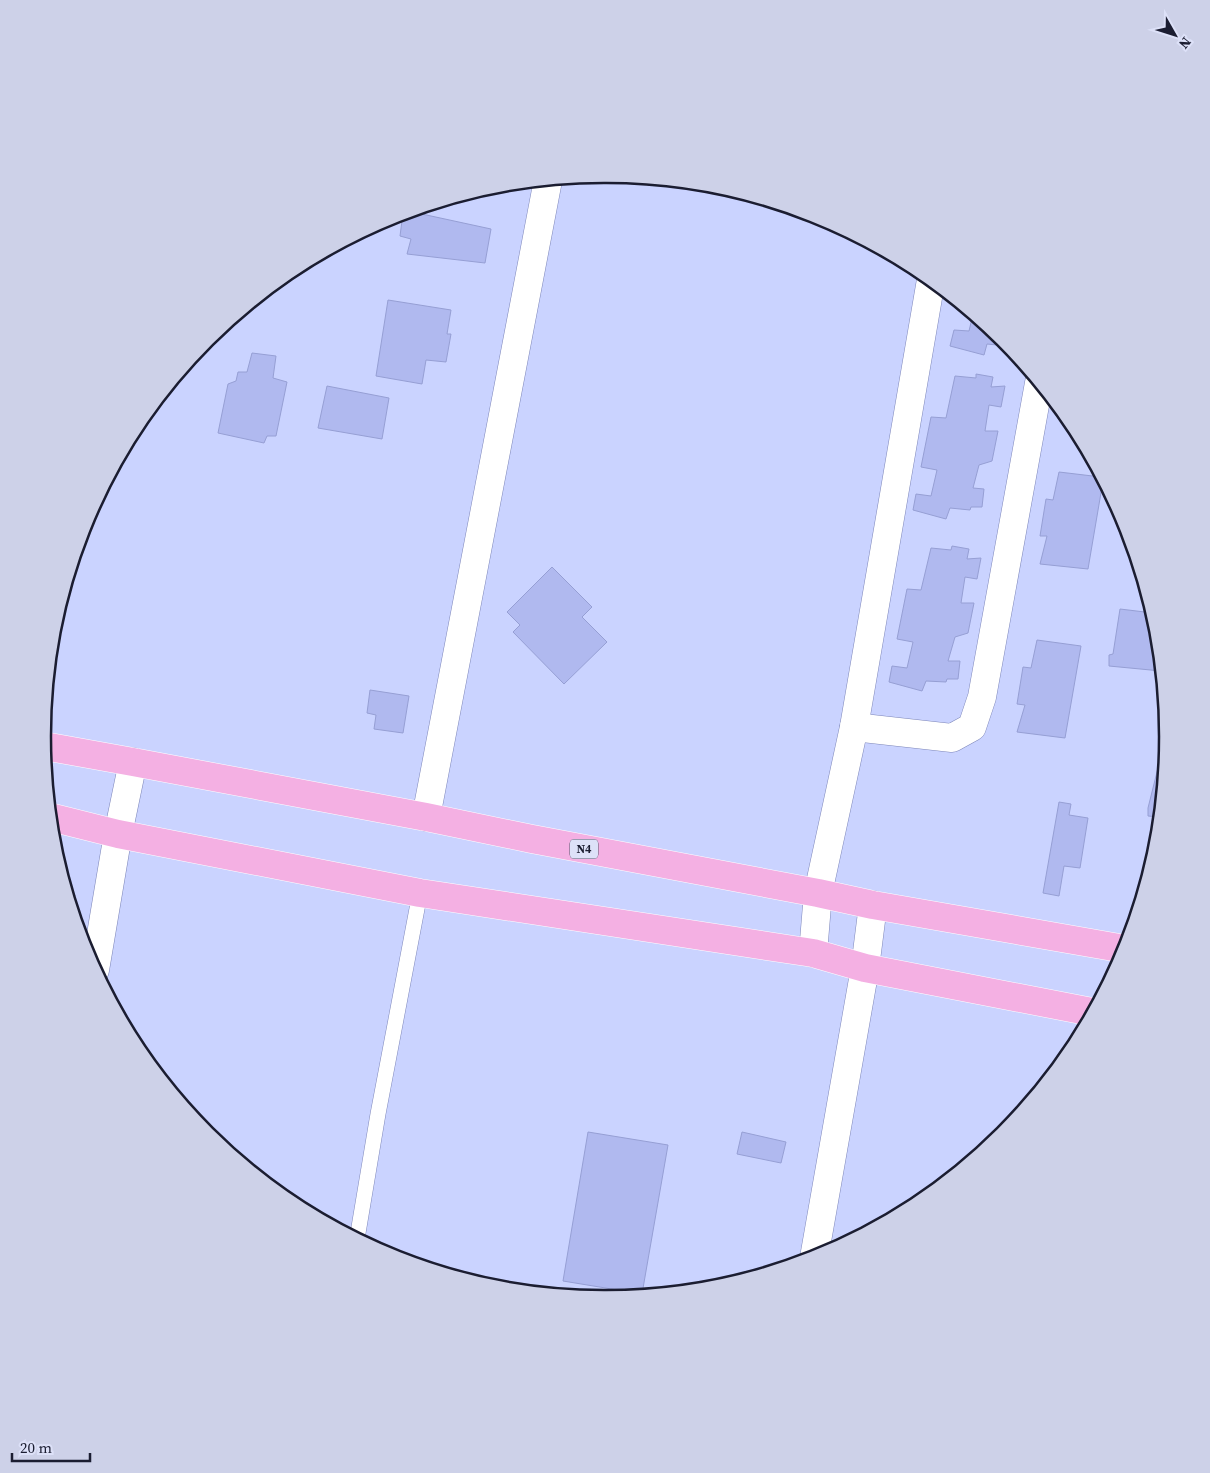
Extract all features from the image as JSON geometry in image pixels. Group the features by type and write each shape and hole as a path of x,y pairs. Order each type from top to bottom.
{"highway":[{"name":"N4","path":"51,747 818,892 873,905 1117,948"},
{"path":"58,819 118,834 420,892 813,953 864,968 1086,1011"}],"street":[{"path":"426,817 547,186"},
{"path":"813,953 818,892 854,727 930,288"},
{"path":"854,727 952,738 972,727 982,697 1038,391"},
{"path":"97,957 118,834 133,762"},
{"path":"816,1249 873,905"}],"lane":[{"path":"358,1232 378,1114 420,892"}],"building":[{"path":"422,214 491,229 485,263 407,254 411,239 400,236 402,222"},
{"path":"388,300 451,310 447,334 451,334 446,362 426,360 422,384 376,376"},
{"path":"971,321 997,345 987,344 984,355 950,346 954,330 969,331"},
{"path":"252,353 276,356 273,378 287,382 276,436 267,436 264,443 218,433 228,384 236,381 238,372 247,372"},
{"path":"976,374 993,377 991,387 1005,386 1001,407 989,405 985,431 998,431 992,461 979,465 973,488 984,489 982,507 971,507 970,510 950,508 946,519 913,510 916,494 931,496 937,470 921,467 931,417 946,418 955,376 976,378"},
{"path":"327,386 389,398 382,439 318,428"},
{"path":"1059,472 1094,476 1101,491 1088,569 1040,564 1047,536 1040,536 1046,499 1053,500"},
{"path":"952,546 969,549 967,559 981,558 977,579 965,577 961,603 974,603 968,633 955,637 948,661 960,661 958,679 947,679 946,682 926,681 922,691 889,682 892,666 907,668 913,642 897,639 907,589 921,590 931,548 951,550"},
{"path":"552,567 592,607 582,617 607,642 564,684 513,632 520,625 507,612"},
{"path":"1120,609 1144,612 1155,670 1109,666 1109,655 1113,654"},
{"path":"1037,640 1081,646 1065,738 1017,732 1025,705 1017,704 1023,667 1031,668"},
{"path":"370,690 409,696 403,733 374,729 376,715 367,713"},
{"path":"1158,767 1153,816 1148,816 1148,808"},
{"path":"1059,802 1071,804 1069,815 1088,818 1080,868 1064,866 1059,896 1043,893"},
{"path":"588,1132 668,1145 643,1289 616,1290 563,1281"},
{"path":"742,1132 786,1142 781,1163 737,1154"}]}
